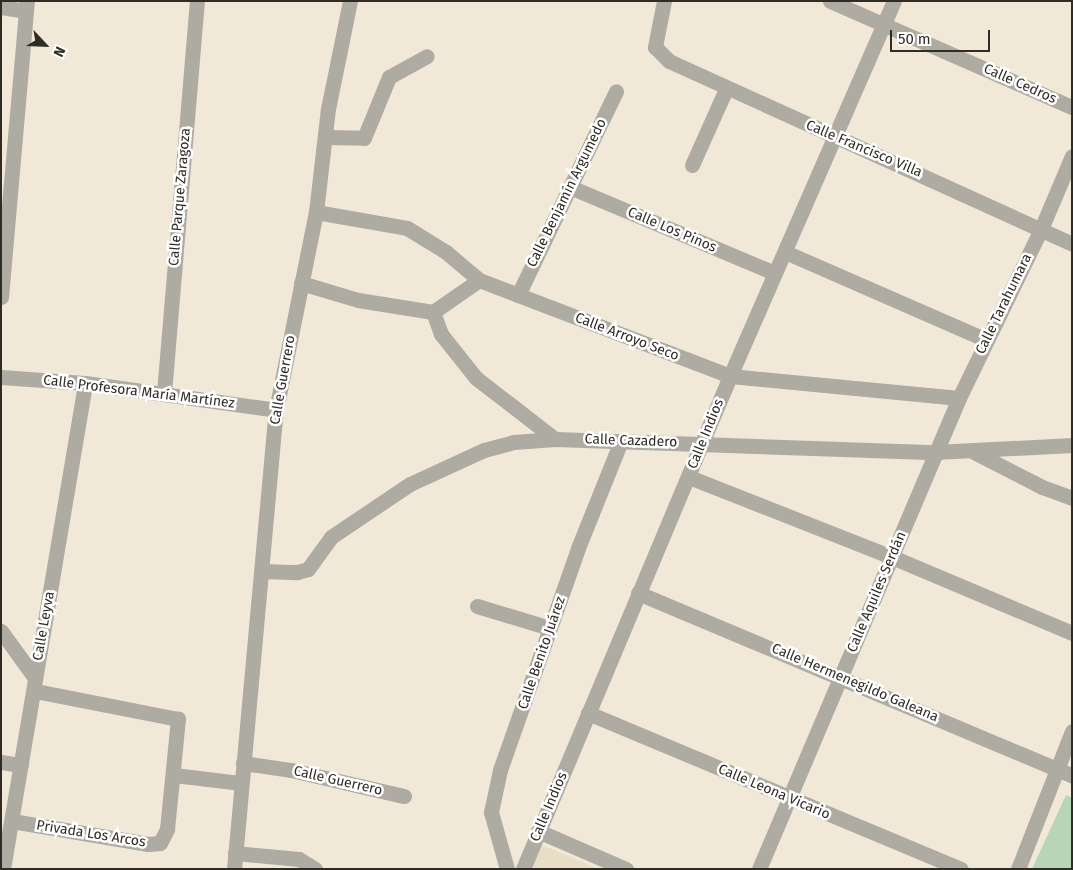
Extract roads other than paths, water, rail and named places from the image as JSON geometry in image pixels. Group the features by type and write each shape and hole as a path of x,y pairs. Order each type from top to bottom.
{"street":[{"name":"Calle Parque Zaragoza","path":"164,393 197,1"},
{"name":"Calle Guerrero","path":"234,869 240,783 262,571 276,410 316,212 325,137 350,1"},
{"name":"Calle Francisco Villa","path":"664,1 657,34 657,52 726,90 836,137 1072,244"},
{"name":"Calle Cedros","path":"830,1 1072,107"},
{"name":"Calle Indios","path":"523,869 730,376 894,1"},
{"path":"1,8 26,6 9,106 1,297"},
{"path":"325,137 364,138 389,77 427,56"},
{"path":"692,165 726,90"},
{"name":"Calle Benjamín Argumedo","path":"518,294 616,91"},
{"name":"Calle Tarahumara","path":"936,452 959,398 1040,229 1072,156"},
{"name":"Calle Los Pinos","path":"570,187 775,273"},
{"name":"Calle Arroyo Seco","path":"316,212 407,228 446,252 479,280 730,376 959,398"},
{"path":"785,252 986,340"},
{"path":"301,283 379,305 433,312 479,280"},
{"path":"433,312 446,342 476,378 554,440"},
{"name":"Calle Profesora María Martínez","path":"1,377 164,393 276,410"},
{"name":"Calle Leyva","path":"3,869 85,384"},
{"name":"Calle Cazadero","path":"262,571 297,572 308,569 336,533 410,484 484,450 514,442 554,440 621,441 936,452 974,452 1072,445"},
{"name":"Calle Benito Juárez","path":"507,869 496,835 493,803 500,770 550,628 621,441"},
{"name":"Calle Aquiles Serdán","path":"759,869 936,452"},
{"path":"974,452 1042,488 1072,498"},
{"path":"689,477 892,557 1072,633"},
{"name":"Calle Hermenegildo Galeana","path":"638,593 1072,775"},
{"path":"477,606 550,628"},
{"path":"1,631 35,685"},
{"name":"Privada Los Arcos","path":"12,821 133,842 160,843 167,829 174,775 177,718 35,685"},
{"name":"Calle Leona Vicario","path":"588,713 788,799 961,869"},
{"path":"1018,869 1072,731"},
{"path":"1,762 21,765"},
{"name":"Calle Guerrero","path":"243,762 291,770 404,796"},
{"path":"174,775 240,783"},
{"path":"538,831 626,869"},
{"path":"235,853 299,859 315,869"}]}
